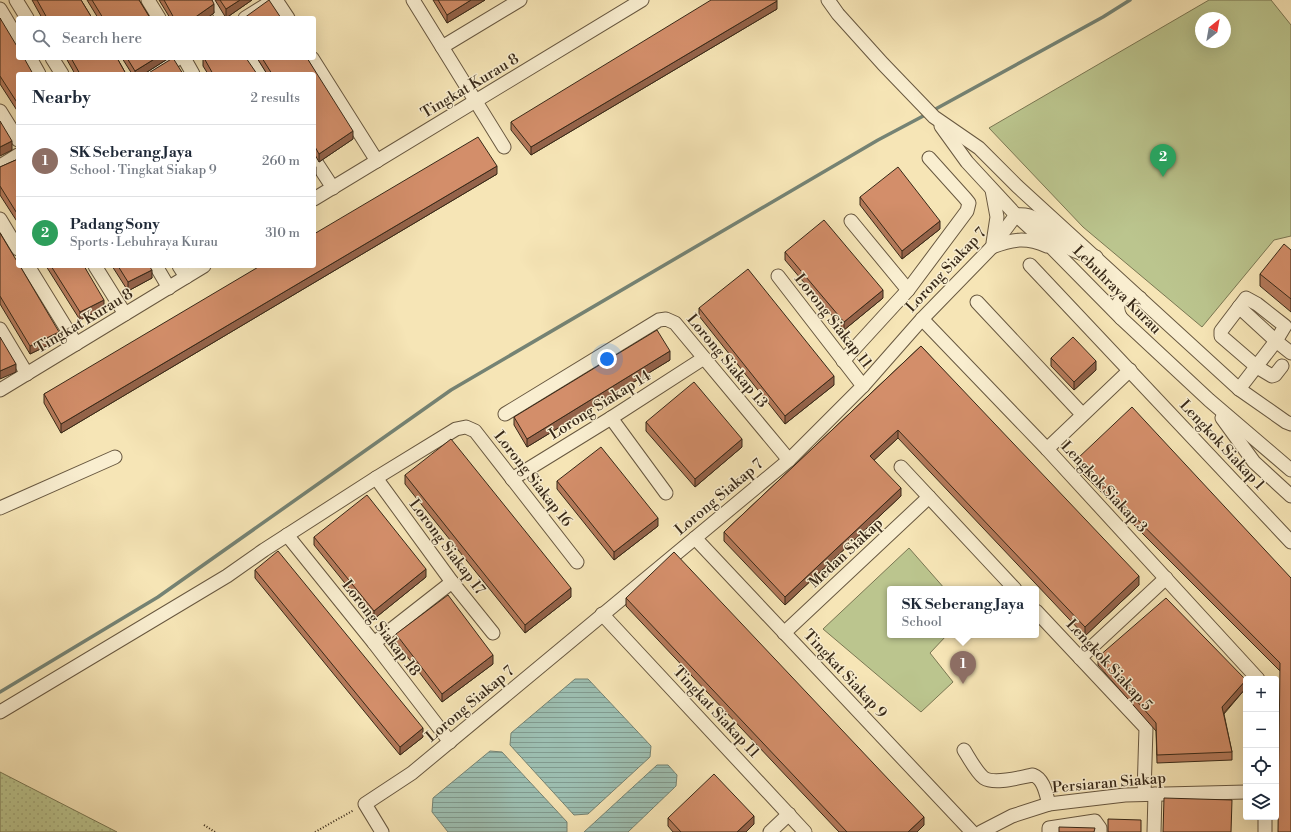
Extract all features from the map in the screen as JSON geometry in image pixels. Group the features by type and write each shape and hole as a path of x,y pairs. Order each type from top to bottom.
{"street":[{"path":"16,0 26,16"},
{"path":"148,0 158,16"},
{"path":"212,0 223,16"},
{"path":"248,16 275,0 287,16"},
{"path":"413,0 504,147"},
{"path":"442,47 520,0"},
{"name":"Tingkat Kurau 8","path":"316,198 642,0"},
{"name":"Lebuhraya Kurau","path":"828,0 838,14 883,64 935,118 967,162 1016,215 1052,248 1120,318 1209,400 1291,470"},
{"path":"0,9 16,36"},
{"path":"31,60 38,72"},
{"path":"53,60 61,72"},
{"path":"155,72 176,60"},
{"path":"185,60 192,72"},
{"path":"250,60 258,72"},
{"path":"313,60 377,161"},
{"path":"0,111 16,137"},
{"name":"Lebuhraya Kurau","path":"935,118 979,148 1017,186 1239,389 1256,402 1291,424"},
{"path":"0,166 16,156"},
{"path":"843,361 908,290 967,211 969,203 929,158"},
{"path":"316,162 333,188"},
{"path":"992,189 997,218 996,232 992,247"},
{"path":"1016,215 1025,214 1033,216 1064,245 1080,253 1096,258"},
{"name":"Lorong Siakap 7","path":"365,804 412,773 789,460 863,386 922,319 992,247 1016,215"},
{"path":"0,219 16,246"},
{"path":"851,221 908,290"},
{"path":"992,247 1008,241 1023,239 1036,241 1052,248"},
{"name":"Lengkok Siakap 1","path":"1030,265 1291,542"},
{"path":"29,268 76,344"},
{"path":"96,268 125,314"},
{"path":"157,268 169,288"},
{"name":"Tingkat Kurau 8","path":"0,390 169,288 183,272 197,268"},
{"name":"Lorong Siakap 11","path":"778,276 863,386"},
{"path":"1120,318 1117,312 1117,307 1124,296 1130,294 1140,298"},
{"path":"1239,389 1257,367 1286,326 1257,304 1246,298 1221,331 1221,336 1257,367 1272,376 1286,369 1291,353 1276,341"},
{"path":"977,302 1082,414"},
{"name":"Lorong Siakap 13","path":"506,414 659,320 666,319 675,323 789,460"},
{"name":"Lengkok Siakap 3","path":"922,319 1047,448 1255,676"},
{"path":"0,328 27,374"},
{"name":"Lorong Siakap 14","path":"512,479 704,358"},
{"path":"1047,448 1130,370"},
{"path":"1209,400 1254,462 1291,496"},
{"path":"1256,402 1291,416"},
{"path":"611,418 666,493"},
{"name":"Lorong Siakap 16","path":"376,478 456,429 466,427 475,431 577,562"},
{"path":"0,508 115,457"},
{"path":"901,467 1012,586"},
{"path":"0,712 227,576 287,535 376,478"},
{"name":"Lorong Siakap 17","path":"376,478 452,582 493,633"},
{"name":"Medan Siakap","path":"784,633 929,497"},
{"name":"Lorong Siakap 18","path":"287,535 374,643 450,742"},
{"name":"Tingkat Siakap 9","path":"695,538 972,832"},
{"path":"1080,658 1166,578"},
{"path":"374,643 452,582"},
{"name":"Tingkat Siakap 11","path":"602,614 806,832"},
{"name":"Lengkok Siakap 5","path":"1039,614 1146,728 1149,794 1154,832"},
{"path":"964,750 984,778 1000,781 1033,775 1038,777 1041,780 1049,804"},
{"name":"Persiaran Siakap","path":"982,832 1012,816 1049,804 1124,795 1243,792"},
{"path":"365,804 382,832"},
{"path":"770,832 789,814"},
{"path":"1265,820 1265,832"},
{"path":"1049,830 1095,821 1100,828 1100,832"}],"path":[{"path":"315,832 365,804"},
{"path":"204,825 215,832"}],"green space":[{"path":"1209,0 1271,0 1291,25 1291,236 1274,240 1202,327 1083,227 989,128"},
{"path":"909,548 942,586 887,586 887,638 944,638 930,653 953,682 921,712 823,629"},
{"path":"0,772 117,832 0,832"}],"shaded area":[{"path":"575,679 588,679 651,746 650,757 588,814 574,815 510,745 511,733"},
{"path":"490,751 502,752 567,822 567,832 448,832 432,812 433,798"},
{"path":"657,765 668,765 677,775 676,786 628,832 584,832"}],"building":[{"path":"37,0 81,0 91,16 46,16"},
{"path":"92,0 139,0 149,16 102,16"},
{"path":"164,0 212,0 214,4 197,16 173,16"},
{"path":"220,0 240,0 226,9"},
{"path":"269,0 280,16 247,16"},
{"path":"438,0 471,0 447,15"},
{"path":"711,0 777,1 531,147 511,122"},
{"path":"0,18 16,45 16,60 25,60 32,72 16,72 16,101 0,76"},
{"path":"72,60 118,60 125,72 79,72"},
{"path":"128,60 153,60 135,71"},
{"path":"170,60 174,60 182,72 150,72"},
{"path":"205,60 247,60 256,72 212,72"},
{"path":"263,60 308,60 316,72 271,72"},
{"path":"316,72 353,131 319,154 316,149"},
{"path":"0,121 12,141 0,147"},
{"path":"478,137 497,166 61,424 44,394 257,268 316,268 316,233"},
{"path":"16,160 16,212 0,186 0,167"},
{"path":"898,167 940,221 902,251 860,197"},
{"path":"824,220 883,290 844,322 785,252"},
{"path":"0,233 16,260 16,268 21,268 59,332 30,346 0,296"},
{"path":"1284,244 1291,250 1291,299 1260,274"},
{"path":"52,268 85,268 104,300 80,312"},
{"path":"119,268 150,268 152,270 128,282"},
{"path":"748,269 834,376 785,416 699,308"},
{"path":"657,330 670,351 527,439 514,417"},
{"path":"0,337 16,364 0,371"},
{"path":"1073,337 1096,361 1074,382 1051,358"},
{"path":"921,346 1139,576 1085,627 898,430 870,456 901,488 785,597 724,532"},
{"path":"694,382 742,439 695,479 646,422"},
{"path":"1132,407 1291,578 1291,832 1278,832 1280,663 1077,459"},
{"path":"451,439 571,588 525,625 405,475"},
{"path":"601,447 658,518 614,552 557,481"},
{"path":"367,495 426,569 374,611 314,537"},
{"path":"278,551 423,728 400,747 255,570"},
{"path":"674,552 924,817 908,832 847,832 626,598"},
{"path":"448,595 493,655 442,694 396,634"},
{"path":"1166,598 1243,677 1243,683 1222,707 1232,752 1157,755 1156,723 1098,657"},
{"path":"714,774 754,816 737,832 681,832 668,818"},
{"path":"1164,798 1232,800 1231,832 1163,832"},
{"path":"1108,819 1141,820 1141,832 1108,832"},
{"path":"1059,827 1095,828 1094,832 1059,832"}],"waterway":[{"path":"932,111 1103,17 1130,0"},
{"path":"0,692 158,597 451,390 878,140 927,114"}],"place":[{"name":"Padang Sony","path":"1163,177"},
{"name":"SK Seberang Jaya","path":"963,684"}]}
